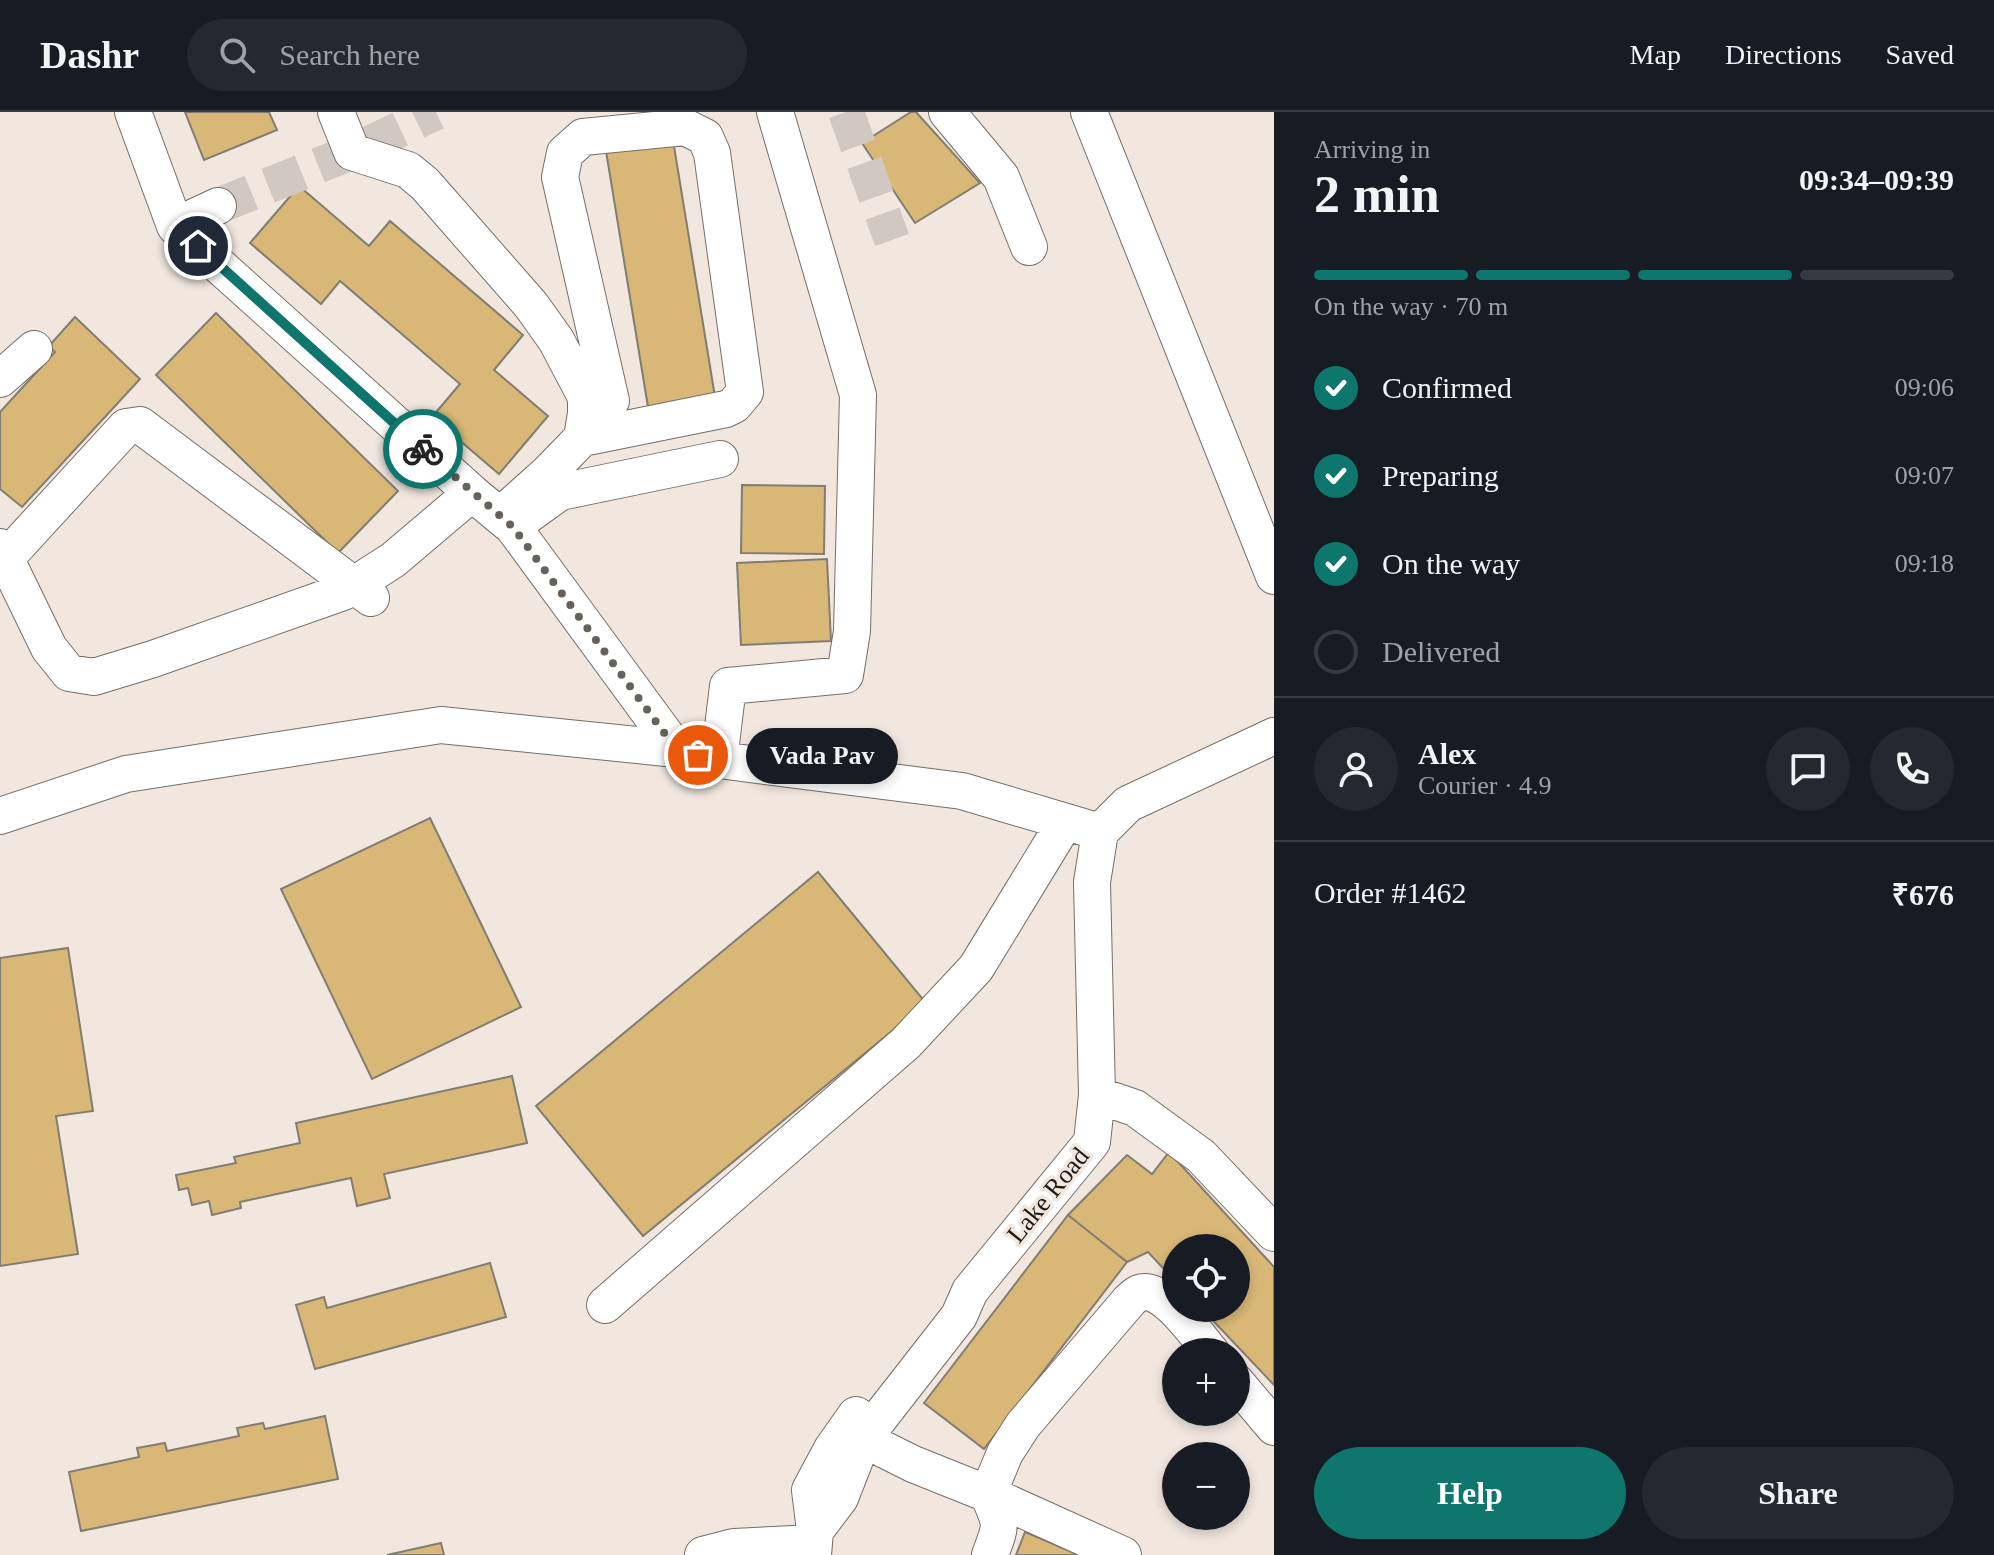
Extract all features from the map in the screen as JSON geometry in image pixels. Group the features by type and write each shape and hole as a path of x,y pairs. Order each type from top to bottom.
{"street":[{"path":"133,112 175,226 507,521 676,749"},
{"path":"336,112 352,152 408,170 425,184 531,305 556,340 586,397 582,438"},
{"path":"719,760 728,686 845,675 852,631 858,395 775,112"},
{"path":"947,112 1001,177 1029,247"},
{"path":"1089,112 1274,576"},
{"path":"507,521 582,438 726,409 745,392 712,153 705,137 685,127 583,137 565,153 560,177 611,401"},
{"path":"175,226 218,206"},
{"path":"0,379 34,349"},
{"path":"140,425 365,593 343,592 94,677 69,673 49,648 3,553 126,427 140,425"},
{"path":"507,521 560,492 720,459"},
{"path":"365,593 393,560 472,493"},
{"path":"0,816 126,774 441,725 676,749 719,760 962,791 1100,832 1128,804 1274,736"},
{"path":"605,1305 906,1043 976,968 1065,822"},
{"name":"Lake Road","path":"862,1434 950,1303 970,1291 1092,1142 1097,1095 1092,882 1100,832"},
{"path":"1097,1095 1135,1108 1201,1156 1274,1233"},
{"path":"703,1555 734,1547 814,1543 810,1490 832,1449 887,1421 1008,1264"},
{"path":"990,1555 1000,1527 988,1494 1005,1453 1023,1425 1129,1301 1140,1293 1150,1292 1166,1299 1199,1338"},
{"path":"1250,1399 1274,1427"},
{"path":"862,1434 913,1464 1123,1555"}],"building":[{"path":"185,112 269,112 277,130 204,160"},
{"path":"911,112 916,112 980,183 915,223 862,143"},
{"path":"673,140 715,397 648,407 606,151"},
{"path":"299,186 369,246 390,221 523,335 494,370 548,416 499,474 432,417 460,384 340,281 321,304 250,243"},
{"path":"216,313 398,491 338,553 156,375"},
{"path":"75,317 140,379 22,507 0,489 0,412 55,352 49,346"},
{"path":"742,485 825,486 824,554 741,553"},
{"path":"827,559 831,641 741,645 737,563"},
{"path":"430,818 521,1007 372,1079 281,889"},
{"path":"818,872 926,1003 643,1236 536,1106"},
{"path":"68,948 93,1111 56,1116 78,1254 0,1266 0,958"},
{"path":"512,1076 527,1143 384,1174 390,1198 357,1206 351,1178 240,1202 241,1208 212,1215 209,1201 192,1205 188,1188 179,1190 176,1175 236,1163 234,1157 300,1143 296,1123"},
{"path":"1169,1152 1244,1234 1162,1234 1162,1267 1148,1252 1127,1262 1068,1215 1127,1155 1152,1174"},
{"path":"1068,1215 1127,1262 984,1449 924,1403"},
{"path":"1250,1241 1274,1267 1274,1385 1250,1360 1250,1338 1229,1338 1214,1322 1250,1322"},
{"path":"490,1263 506,1317 315,1369 296,1305 324,1297 327,1308"},
{"path":"325,1416 338,1479 81,1531 69,1472 139,1457 137,1448 165,1443 167,1451 239,1436 237,1428 263,1423 265,1429"},
{"path":"1025,1532 1079,1555 1016,1555"},
{"path":"441,1543 444,1555 387,1555"}],"tunnel":[{"path":"218,206 352,152 436,112"},
{"path":"846,112 892,240"}],"way so far":[{"path":"423,449 513,527 676,749 698,755"}],"place":[{"name":"Vada Pav","path":"698,755"}],"route":[{"path":"198,246 423,449"}]}
